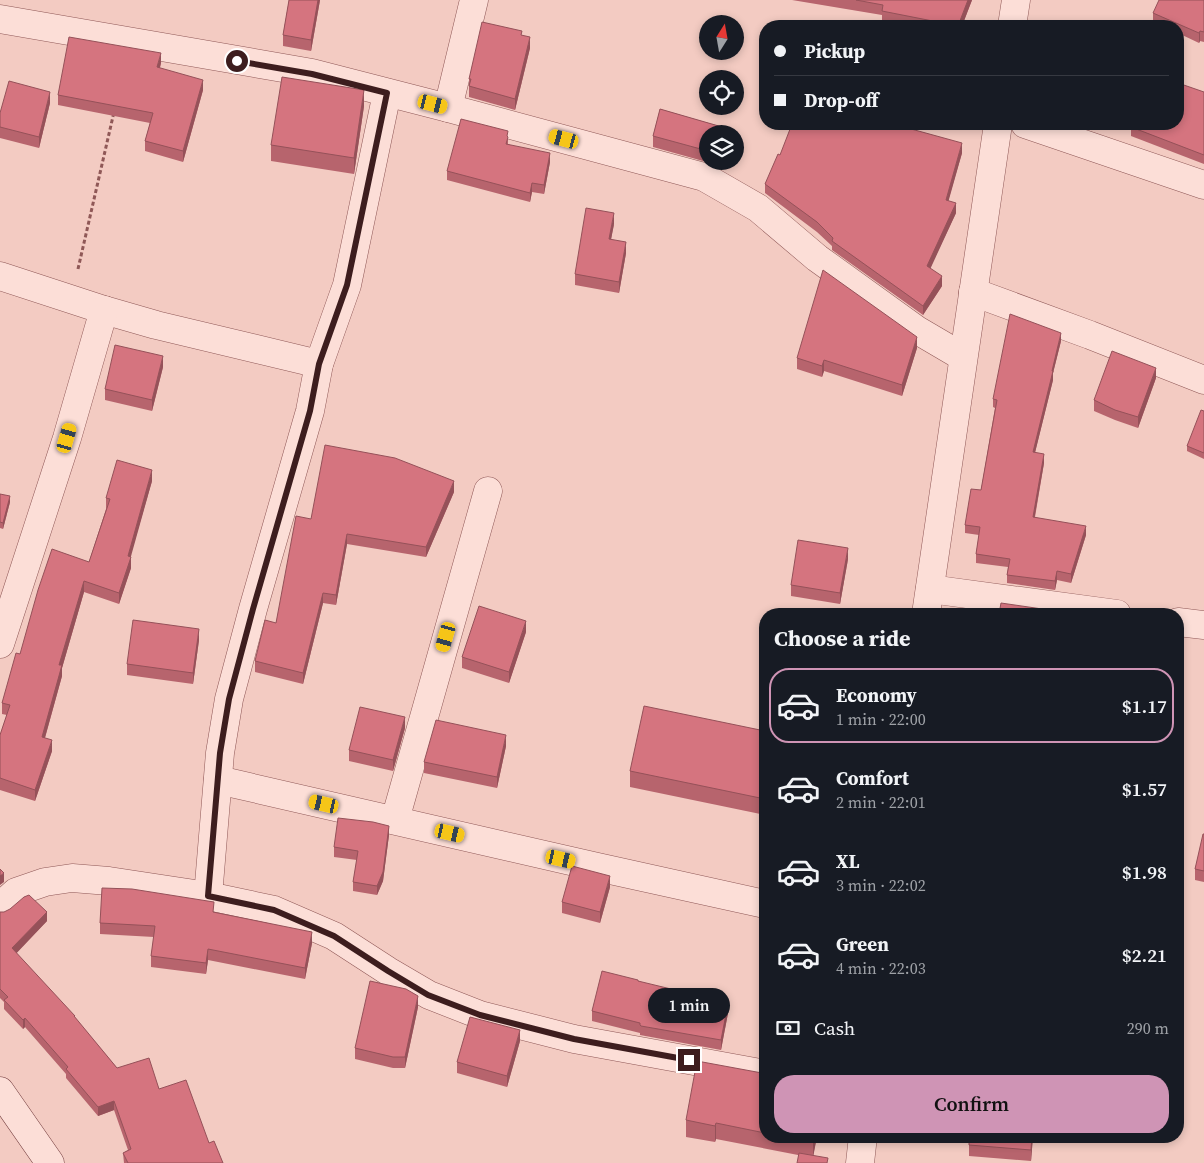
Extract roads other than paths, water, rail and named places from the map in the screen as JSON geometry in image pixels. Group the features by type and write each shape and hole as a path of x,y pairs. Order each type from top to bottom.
{"street":[{"path":"448,108 474,0"},
{"path":"1013,20 1016,0"},
{"path":"0,19 312,74 448,108 704,177 758,208 818,258 917,330 964,357"},
{"path":"208,896 220,753 229,699 310,411 319,364 347,285 387,93"},
{"path":"997,130 928,602 1022,608"},
{"path":"1043,130 1204,185"},
{"path":"0,276 156,325 319,364"},
{"path":"973,292 1204,380"},
{"path":"0,644 67,438 104,310"},
{"path":"395,820 488,491"},
{"path":"1184,623 1204,625"},
{"path":"218,780 759,903"},
{"path":"0,906 16,892 44,882 72,878 109,881 208,896 274,910 334,936 428,995 480,1015 574,1039 759,1073"},
{"path":"0,1091 50,1163"},
{"path":"860,1163 862,1143"}]}
